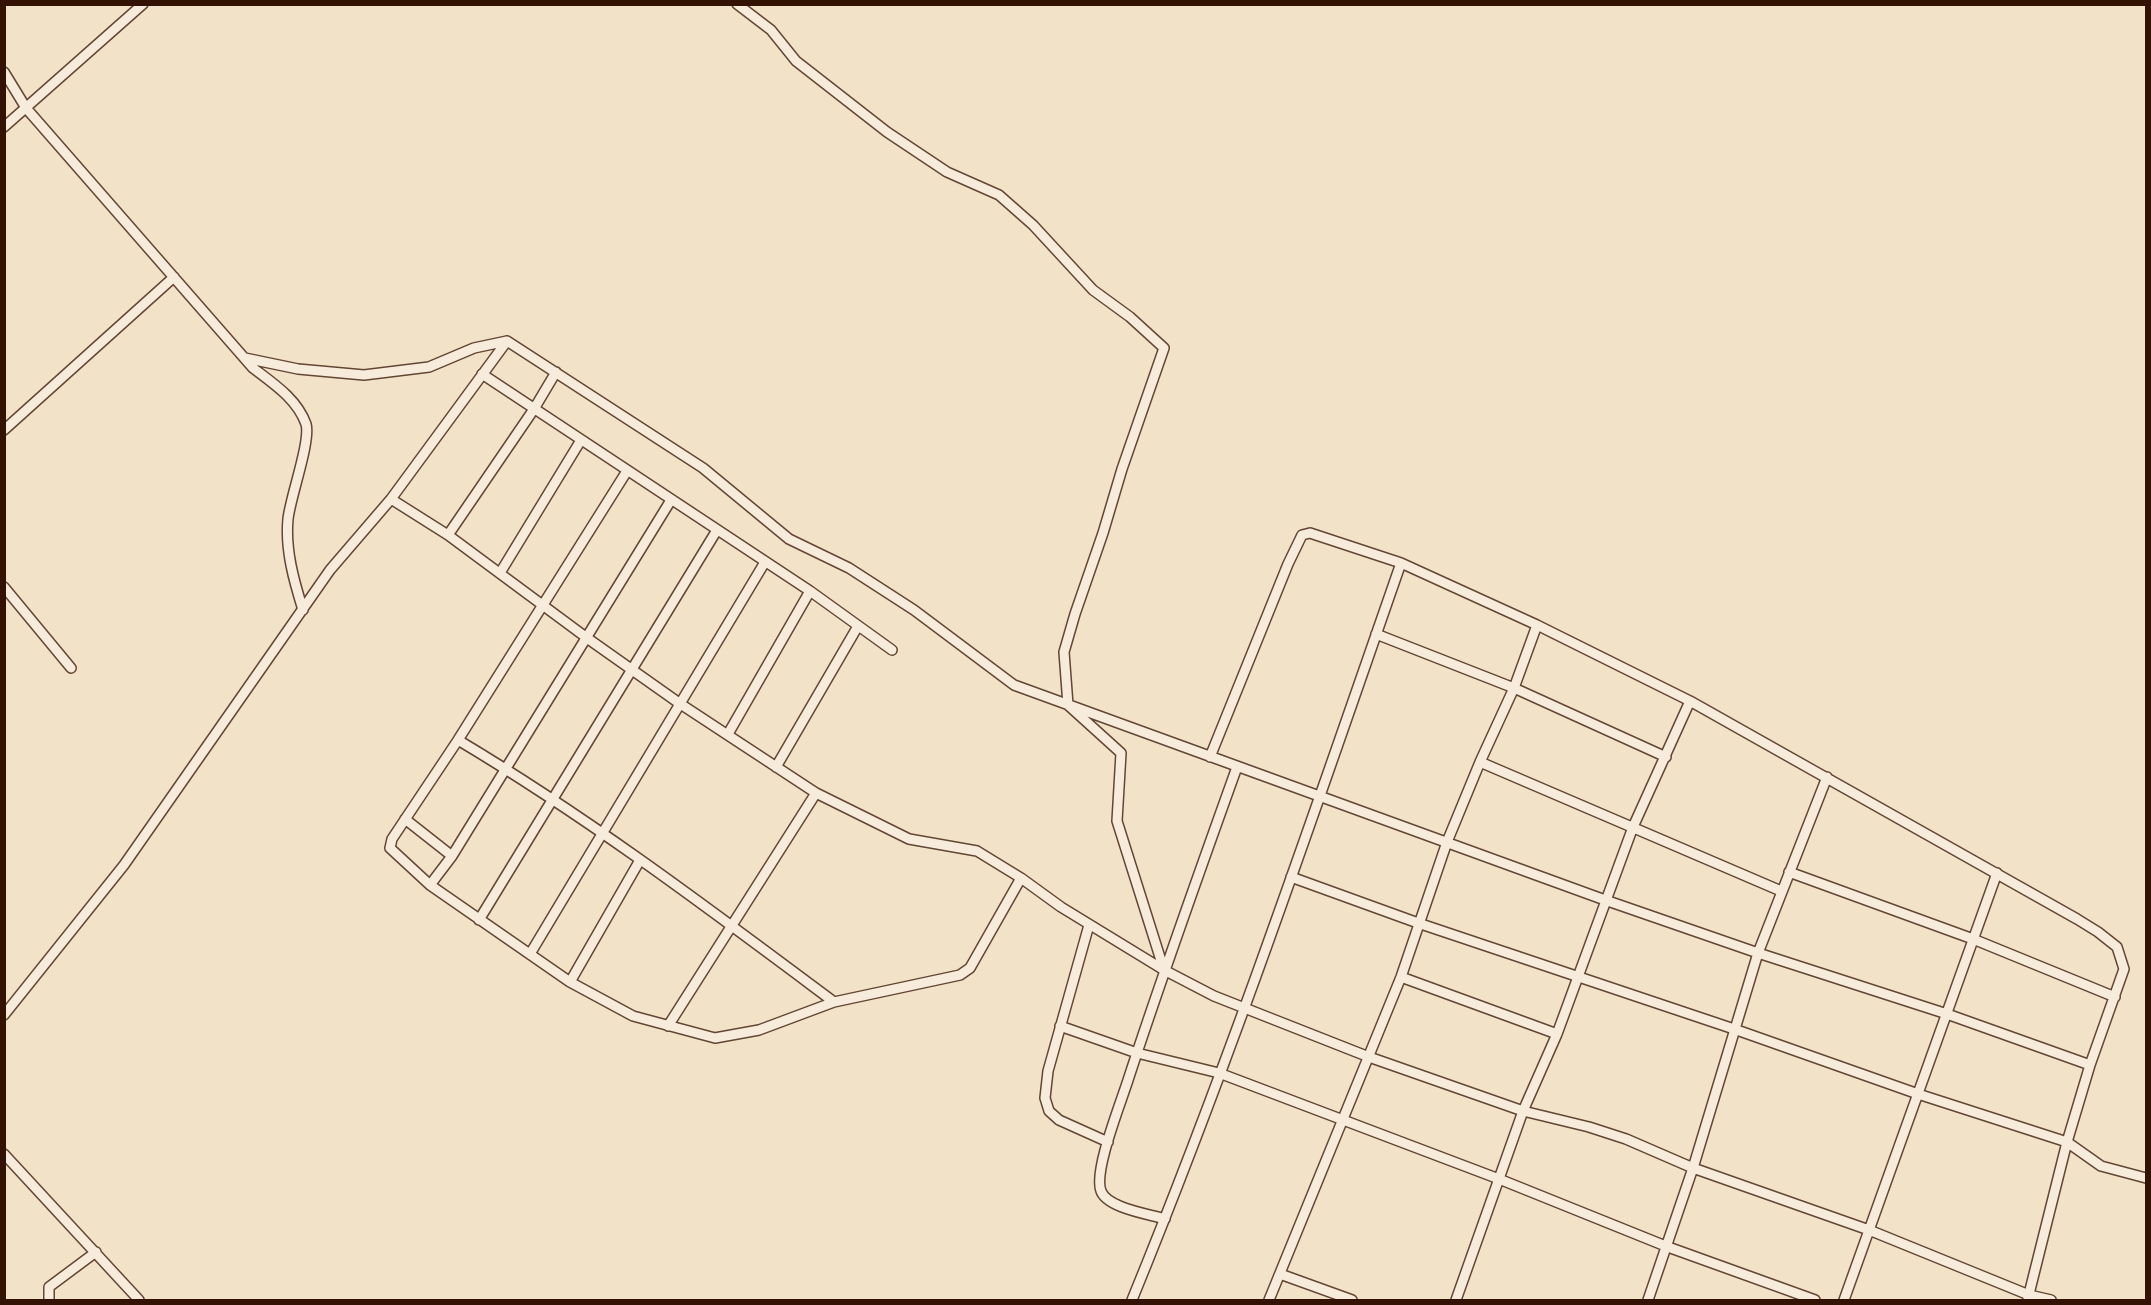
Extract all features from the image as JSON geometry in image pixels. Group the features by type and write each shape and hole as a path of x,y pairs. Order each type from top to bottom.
{"street":[{"path":"4,127 143,4"},
{"path":"737,4 771,30 796,61 887,132 947,172 999,195 1033,225 1093,291 1130,316 1164,348 1122,469 1064,652 1068,705 1121,753 1117,821 1164,970"},
{"path":"4,72 26,108 253,368 292,400 307,426 288,519 291,570 303,610"},
{"path":"4,430 174,278"},
{"path":"245,358 298,369 363,375 429,367 474,348 507,341 703,468 789,539 849,568 914,610 1014,685 1605,900 1758,953 1947,1014 2090,1065"},
{"path":"4,1015 124,865 330,570 392,500 507,341"},
{"path":"448,535 534,409 556,372"},
{"path":"482,374 810,591 892,650"},
{"path":"500,573 581,440"},
{"path":"627,471 458,740 392,839 390,848 430,885 570,982 633,1016 715,1038 759,1030 834,1002 960,975 970,968 1021,878"},
{"path":"392,500 448,535 587,638 816,793 909,839 977,851 1089,925 1164,970 1214,996 1369,1057 1523,1111 1589,1126 1617,1136 1693,1168 1869,1230 2029,1298 2051,1300"},
{"path":"430,885 452,856 671,500"},
{"path":"479,920 717,530"},
{"path":"1210,757 1288,564 1302,535 1310,533 1401,563 1537,625 1690,701 2098,932 2117,947 2124,969 2090,1065 2067,1142 2029,1298"},
{"path":"530,954 765,562"},
{"path":"1132,1300 1166,1219 1291,877 1401,563"},
{"path":"4,587 71,668"},
{"path":"728,735 810,591"},
{"path":"1269,1300 1401,977 1447,842 1514,688 1537,625"},
{"path":"776,767 858,626"},
{"path":"1376,634 1514,688 1666,757"},
{"path":"1456,1300 1523,1111 1557,1034 1633,827 1690,701"},
{"path":"458,740 506,769 640,860 834,1002"},
{"path":"1480,762 1781,891"},
{"path":"1166,1219 1113,1204 1101,1194 1098,1181 1108,1142 1164,970 1237,767"},
{"path":"1648,1300 1668,1247 1758,953 1827,777"},
{"path":"668,1026 816,793"},
{"path":"405,819 452,856"},
{"path":"570,982 640,860"},
{"path":"1789,872 1973,939 2115,997"},
{"path":"1844,1300 1997,873"},
{"path":"1291,877 1418,923 1734,1029 1918,1094 2067,1142 2102,1166 2146,1178"},
{"path":"1089,925 1048,1071 1045,1098 1049,1111 1059,1120 1108,1142"},
{"path":"1401,977 1557,1034"},
{"path":"1060,1026 1137,1053 1219,1073 1499,1179 1668,1247 1815,1300"},
{"path":"4,1154 139,1300"},
{"path":"49,1300 49,1287 96,1252"},
{"path":"1280,1274 1352,1300"}]}
